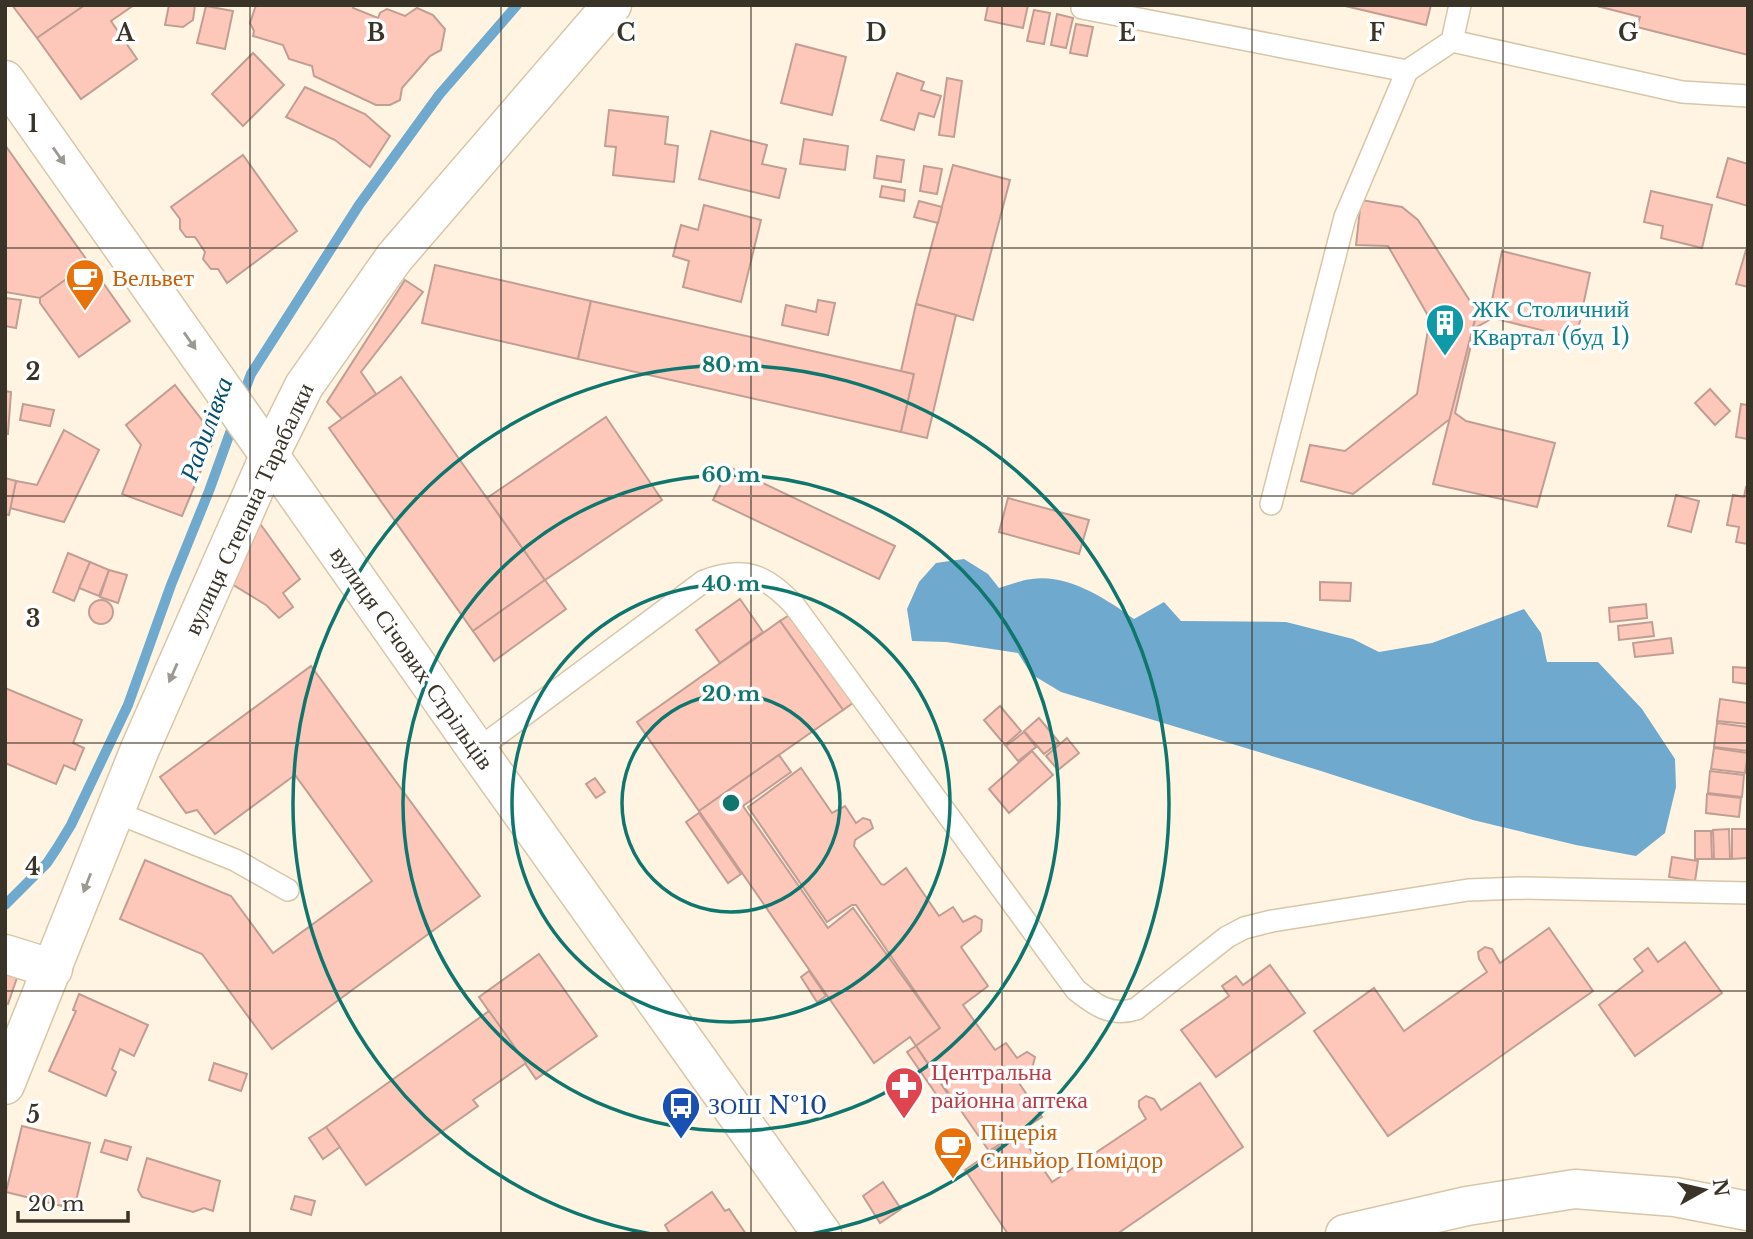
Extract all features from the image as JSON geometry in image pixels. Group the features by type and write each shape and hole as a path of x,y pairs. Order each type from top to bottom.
{"street":[{"name":"вулиця Степана Тарабалки","path":"5,1085 261,442 394,258 612,5"},
{"name":"вулиця Січових Стрільців","path":"5,80 822,1234"},
{"path":"5,954 53,969"},
{"path":"1345,1234 1467,1206 1575,1189 1675,1197 1748,1211"}],"lane":[{"path":"1271,504 1345,217 1406,71 1452,41 1460,5"},
{"path":"1082,8 1406,71"},
{"path":"1452,41 1682,92 1748,96"},
{"path":"477,750 704,581 726,573 750,574 783,593 794,605 1076,990 1110,1012 1124,1013 1136,1009 1227,937 1244,928 1272,921 1468,890 1520,888 1748,893"},
{"path":"115,812 235,860 288,890"}],"water":[{"path":"964,559 988,574 999,588 1032,579 1060,580 1099,596 1134,619 1164,602 1181,621 1286,622 1353,639 1379,652 1432,643 1524,609 1541,633 1547,662 1598,662 1642,709 1675,759 1676,787 1665,833 1636,856 1576,845 1473,820 1061,692 1031,674 1018,653 946,642 912,641 907,609 919,582 936,563"}],"building":[{"path":"12,5 85,5 37,38"},
{"path":"85,5 134,5 111,21 137,59 81,99 37,38"},
{"path":"169,5 195,5 193,20 183,27 165,25"},
{"path":"256,5 354,5 353,8 378,18 380,13 387,9 405,16 417,8 433,15 445,29 441,50 430,56 402,88 400,100 390,105 376,105 314,76 312,66 289,59 283,45 253,36 250,23"},
{"path":"988,5 1028,5 1023,28 985,20"},
{"path":"1341,5 1431,5 1426,25"},
{"path":"1593,5 1748,5 1748,55 1637,27 1640,17"},
{"path":"206,6 233,11 225,49 197,43"},
{"path":"1034,10 1050,13 1044,44 1027,41"},
{"path":"1057,14 1073,18 1066,48 1051,45"},
{"path":"1076,24 1093,27 1087,56 1070,53"},
{"path":"796,44 846,57 832,115 781,103"},
{"path":"253,53 284,85 243,126 212,94"},
{"path":"897,73 924,82 921,90 941,96 934,117 919,113 914,130 881,120"},
{"path":"947,78 962,81 954,137 939,135"},
{"path":"305,87 365,114 390,136 370,167 335,140 286,117"},
{"path":"609,110 668,117 665,144 678,146 674,182 613,175 616,147 605,146"},
{"path":"711,131 767,145 762,164 786,169 779,198 699,179"},
{"path":"804,139 848,146 845,170 800,164"},
{"path":"5,145 89,263 40,298 5,292"},
{"path":"243,155 297,231 227,283 218,269 211,269 203,259 205,252 195,237 186,237 180,229 180,219 171,207"},
{"path":"877,156 904,160 901,182 874,178"},
{"path":"1728,158 1748,164 1748,206 1717,197"},
{"path":"953,165 1010,180 973,320 916,304"},
{"path":"924,166 942,169 937,194 920,191"},
{"path":"882,186 905,190 904,201 880,197"},
{"path":"1651,191 1712,205 1702,248 1661,238 1663,226 1644,222"},
{"name":"ЖК Столичний Квартал (буд 1)","path":"1361,200 1402,207 1418,220 1477,312 1450,419 1353,494 1301,481 1310,445 1345,451 1417,394 1430,319 1388,246 1356,245"},
{"path":"919,201 942,207 938,223 914,217"},
{"path":"704,205 761,220 741,302 683,287 689,261 673,256 681,225 698,230"},
{"path":"1748,250 1748,287 1736,284"},
{"path":"1502,251 1590,273 1576,339 1493,318 1475,328 1455,413 1466,421 1555,443 1537,507 1433,484 1477,312 1491,305"},
{"name":"Вельвет","path":"89,263 130,321 79,357 40,303 40,298"},
{"path":"435,265 591,301 578,359 422,323"},
{"path":"405,280 423,292 361,372 376,394 342,419 327,402"},
{"path":"5,298 21,300 16,328 5,326"},
{"path":"818,300 835,303 828,335 782,325 786,305 816,312"},
{"path":"591,301 914,374 901,432 578,359"},
{"path":"916,304 956,315 927,438 901,432 914,374 901,371"},
{"path":"401,377 545,580 473,631 329,428"},
{"path":"175,385 215,437 182,516 122,494 141,445 126,425"},
{"path":"1710,389 1730,411 1715,425 1695,403"},
{"path":"5,391 11,392 8,434 5,434"},
{"path":"23,404 54,410 50,426 20,420"},
{"path":"1741,404 1748,405 1748,439 1736,437"},
{"path":"606,417 662,500 545,580 487,498"},
{"path":"64,430 99,450 64,522 10,508 16,481 37,485"},
{"path":"729,467 895,546 879,579 713,500"},
{"path":"5,478 16,481 9,515 5,514"},
{"path":"1746,487 1748,544 1736,542 1739,527 1727,525 1733,495 1744,497"},
{"path":"1676,495 1699,501 1691,532 1668,526"},
{"path":"1008,498 1089,520 1079,554 999,532"},
{"path":"254,523 261,525 300,579 283,593 293,607 279,618 266,605 227,581"},
{"path":"68,553 90,562 74,601 53,592"},
{"path":"90,562 109,570 99,596 79,588"},
{"path":"109,570 127,575 118,603 100,597"},
{"path":"545,580 566,609 494,661 473,631"},
{"path":"1320,582 1351,583 1350,601 1320,600"},
{"path":"740,599 763,632 720,663 696,630"},
{"path":"101,600 110,603 113,612 110,621 101,624 92,621 89,612 92,603"},
{"path":"1646,604 1647,618 1610,622 1609,608"},
{"path":"794,612 857,700 843,710 780,621"},
{"path":"780,621 843,710 699,811 637,722"},
{"path":"1652,622 1654,636 1619,640 1618,626"},
{"path":"1671,638 1673,653 1635,657 1633,643"},
{"path":"311,666 480,896 272,1049 202,954 120,919 145,860 231,896 273,953 372,881 295,775 215,834 197,810 186,813 160,777"},
{"path":"1733,667 1748,668 1748,684 1733,682"},
{"path":"5,688 82,720 73,743 84,748 75,770 64,765 56,784 5,763"},
{"path":"1720,699 1748,703 1748,724 1717,721"},
{"path":"1000,706 1021,731 1005,745 984,720"},
{"path":"1039,718 1059,742 1044,754 1024,731"},
{"path":"1717,723 1748,727 1748,751 1714,747"},
{"path":"1024,732 1036,747 1018,761 1006,746"},
{"path":"1067,738 1079,753 1058,770 1046,756"},
{"path":"1714,748 1748,753 1745,773 1711,769"},
{"path":"1032,751 1053,775 1009,813 989,789"},
{"path":"779,755 791,772 743,806 828,928 853,908 940,1028 916,1046 910,1037 874,1063 699,811"},
{"path":"801,768 832,813 845,806 856,823 863,818 870,820 873,828 855,840 854,846 881,884 884,885 906,868 939,916 953,907 963,922 975,916 982,920 981,931 961,947 988,986 963,1005 995,1050 1006,1043 1017,1058 1027,1052 1035,1057 1032,1069 1017,1080 1042,1117 989,1151 916,1046 940,1028 856,905 827,922 748,807"},
{"path":"1710,771 1744,775 1742,797 1708,793"},
{"path":"595,778 605,792 596,798 586,784"},
{"path":"1707,794 1741,798 1739,817 1706,813"},
{"path":"699,813 741,874 728,883 686,822"},
{"path":"1729,829 1730,859 1714,859 1713,830"},
{"path":"1732,829 1748,829 1748,858 1732,859"},
{"path":"1695,831 1711,831 1712,859 1695,859"},
{"path":"1672,857 1698,861 1695,881 1669,877"},
{"path":"1549,928 1593,991 1388,1136 1314,1031 1374,988 1404,1031 1487,972 1478,952 1485,947 1492,949 1500,963"},
{"path":"1685,942 1722,993 1635,1056 1599,1005 1643,971 1634,959 1648,948 1658,962"},
{"path":"539,954 597,1036 536,1079 479,997"},
{"path":"1270,965 1305,1013 1216,1077 1181,1030 1229,996 1222,986 1236,976 1243,985"},
{"path":"5,968 19,972 8,1004 5,1003"},
{"path":"809,971 826,996 817,1002 801,977"},
{"path":"79,994 148,1025 134,1056 120,1049 112,1069 116,1072 106,1096 49,1071 76,1011 73,1010"},
{"path":"489,1011 526,1063 473,1100 478,1106 366,1185 326,1127"},
{"path":"916,1046 953,1102 945,1107 907,1052"},
{"path":"214,1063 247,1074 241,1091 209,1080"},
{"path":"1200,1083 1243,1147 1117,1234 1008,1234 965,1170 1019,1133 1052,1182 1146,1119 1139,1107 1139,1101 1146,1096 1154,1099 1161,1110"},
{"path":"22,1126 90,1143 74,1209 6,1192"},
{"path":"326,1127 340,1147 323,1159 309,1138"},
{"path":"105,1140 131,1147 127,1160 101,1152"},
{"path":"147,1158 220,1181 213,1211 204,1208 193,1212 142,1197 138,1190"},
{"path":"883,1182 901,1209 880,1223 863,1196"},
{"path":"712,1192 725,1211 729,1209 746,1234 670,1234 665,1225"},
{"path":"295,1196 315,1201 311,1215 291,1209"}],"waterway":[{"name":"Радилівка","path":"241,400 251,374 359,205 439,95 517,5"},
{"name":"Радилівка","path":"5,905 47,863 57,848 71,825 128,705 235,419"}],"place":[{"name":"Вельвет","path":"85,312"},
{"name":"ЖК Столичний Квартал (буд 1)","path":"1445,357"},
{"name":"Центральна районна аптека","path":"904,1120"},
{"name":"ЗОШ №10","path":"681,1140"},
{"name":"Піцерія Синьйор Помідор","path":"953,1180"}]}
